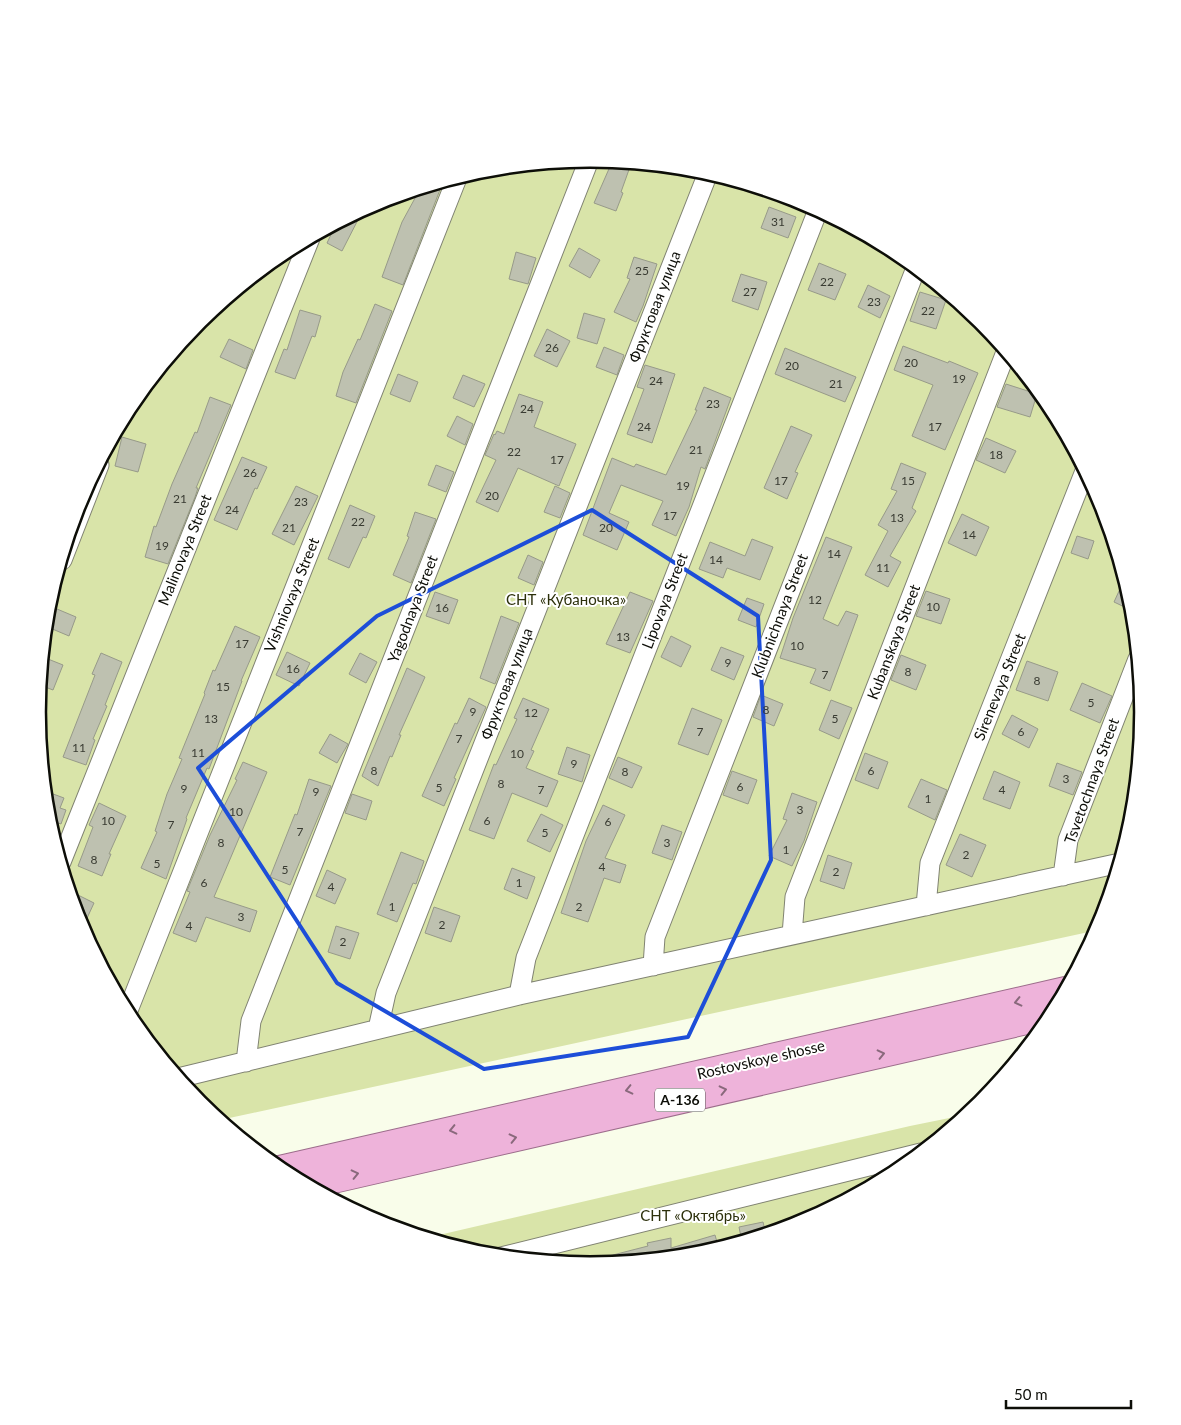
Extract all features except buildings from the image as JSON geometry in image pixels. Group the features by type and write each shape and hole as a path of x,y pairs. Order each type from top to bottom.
{"highway":[{"name":"Rostovskoye shosse","path":"292,1167 1057,993"},
{"name":"Rostovskoye shosse","path":"316,1183 1042,1017"}],"street":[{"name":"Yagodnaya Street","path":"246,1062 251,1021 586,168"},
{"name":"Фруктовая улица","path":"378,1029 386,993 705,181"},
{"name":"Vishniovaya Street","path":"131,1004 454,186"},
{"name":"Lipovaya Street","path":"519,994 526,958 815,217"},
{"name":"Malinovaya Street","path":"65,852 306,249"},
{"name":"Klubnichnaya Street","path":"653,966 655,937 913,275"},
{"name":"Kubanskaya Street","path":"792,935 795,897 1004,358"},
{"name":"Sirenevaya Street","path":"926,906 930,863 1082,480"},
{"name":"Tsvetochnaya Street","path":"1063,876 1068,840 1133,671"},
{"path":"186,1076 519,994 1113,865"},
{"path":"521,1252 890,1167"}],"highlighted area":[{"path":"592,510 758,616 771,860 688,1037 484,1069 337,983 198,768 377,616"}],"green space":[{"name":"СНТ «Кубаночка»","path":"555,169 626,169 697,179 731,187 765,197 831,224 863,241 922,281 949,303 1000,354 1043,410 1062,440 1079,472 1106,538 1124,606 1130,641 1134,677 1134,748 1124,819 1116,853 1106,887 1088,932 228,1118 181,1071 138,1015 119,985 102,953 75,887 57,819 47,748 47,677 51,641 57,606 75,538 102,472 119,440 159,381 181,354 232,303 288,260 318,241 350,224 416,197 484,179 519,173"},
{"name":"СНТ «Октябрь»","path":"954,1117 893,1165 831,1201 765,1228 697,1246 626,1256 555,1256 484,1246 439,1235"}]}
